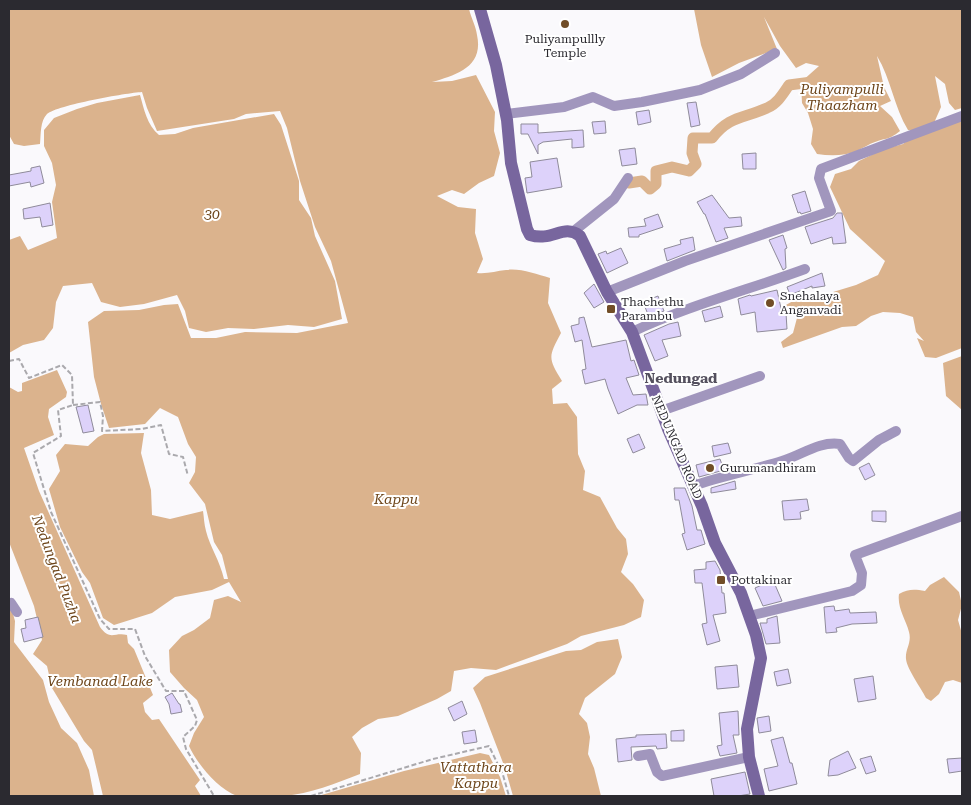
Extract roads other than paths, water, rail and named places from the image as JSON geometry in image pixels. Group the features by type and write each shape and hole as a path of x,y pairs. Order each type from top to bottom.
{"main road":[{"path":"480,9 496,65 506,114 511,163 527,229 530,235 544,238 566,231 574,231"},
{"name":"NEDUNGAD ROAD","path":"574,231 580,236 607,292 632,332 661,412 715,543 741,594 756,635 761,658 747,729 749,757 758,796"}],"street":[{"path":"506,114 541,109 550,110 593,97 614,106 700,90 741,74 775,53"},
{"path":"607,292 685,261 831,211 819,178 821,169 962,116"},
{"path":"574,231 614,199 628,178"},
{"path":"632,332 662,318 755,288 805,269"},
{"path":"661,412 760,376"},
{"path":"693,486 725,475 745,472 784,460 818,445 840,444 849,458 854,461 879,440 896,431"},
{"path":"749,616 852,591 861,585 862,573 855,555 962,516"},
{"path":"638,756 650,754 657,772 662,776 749,757"}],"water":[{"name":"Kappu","path":"9,9 469,9 476,28 478,46 476,55 466,68 432,82 452,81 476,75 495,112 494,131 500,153 494,176 479,183 464,194 452,190 437,196 458,207 476,209 475,233 483,259 477,273 517,270 550,278 548,303 561,333 551,357 562,381 552,389 553,404 567,403 577,417 578,454 585,471 583,490 600,497 617,528 626,539 628,554 621,572 633,584 644,600 641,617 624,625 581,636 567,644 496,670 471,668 454,671 451,691 398,716 378,719 362,728 352,737 361,753 360,774 313,791 278,797 237,796 215,782 197,761 189,746 194,733 204,717 197,700 170,672 169,650 182,636 210,618 214,600 228,596 241,602 229,582 212,590 175,597 152,613 114,625 103,618 90,583 82,572 60,527 49,489 60,471 56,455 65,444 88,446 104,434 144,433 141,453 151,490 152,515 170,519 203,511 208,537 224,579 228,579 222,555 214,542 205,504 189,483 195,472 196,457 188,444 178,417 160,408 145,424 109,428 94,377 88,322 104,311 139,310 178,304 191,338 216,338 245,332 297,333 348,323 331,261 315,227 300,181 287,128 280,111 246,114 234,119 157,131 142,92 93,100 54,111 47,114 43,120 40,144 24,146 14,144 9,135"},
{"name":"Puliyampulli Thaazham","path":"694,9 962,9 962,108 955,110 949,103 945,84 935,76 941,107 934,123 918,131 908,130 877,56 884,87 891,101 880,106 892,117 900,131 890,138 873,143 852,153 837,155 817,154 811,144 813,129 808,113 802,103 801,82 819,66 806,63 796,68 780,46 764,17 777,49 739,63 712,77 701,45"},
{"name":"30","path":"140,95 149,122 159,135 175,134 193,128 274,114 281,125 299,181 299,200 311,218 315,236 335,281 342,319 314,327 288,325 254,329 228,328 206,332 189,328 185,311 177,295 144,304 120,307 101,302 92,283 63,286 56,302 53,328 44,340 23,345 9,353 9,240 20,236 28,250 57,238 52,202 56,185 52,163 44,146 44,130 54,118 77,109 97,103"},
{"path":"962,117 962,348 936,358 925,357 917,338 924,341 916,332 913,317 900,313 883,312 871,316 856,326 842,327 783,348 781,342 793,333 797,318 792,307 784,306 793,301 820,296 856,285 878,275 885,261 850,229 830,187 835,174 851,169 859,161 884,149 903,144 913,136"},
{"path":"962,356 962,410 946,396 943,363"},
{"name":"Vembanad Lake","path":"57,370 67,392 66,397 49,409 48,417 54,435 24,448 39,491 100,627 110,635 127,635 128,643 134,649 153,695 143,703 145,712 152,720 159,719 200,780 195,786 201,796 103,796 92,750 84,741 52,688 47,666 33,654 42,640 34,606 9,542 9,387 18,392 22,391 22,383"},
{"path":"944,577 959,592 962,605 958,620 962,634 962,683 953,680 945,682 939,694 931,701 926,698 907,663 906,655 910,636 900,609 899,594 911,590 925,591 930,585"},
{"path":"11,607 15,621 14,642 43,680 49,702 61,728 77,743 89,770 94,796 9,796 9,608"},
{"path":"618,639 622,657 615,674 585,698 579,714 587,723 590,737 588,754 594,768 601,796 513,796 505,768 473,688 485,677 566,651 581,650 597,642"},
{"name":"Vattathara Kappu","path":"480,753 489,755 500,777 506,796 318,796 404,771"}],"waterway":[{"path":"629,183 642,181 650,189 656,184 656,171 672,167 689,171 696,164 692,153 693,138 712,138 731,121 758,112 774,104 789,85 812,82"}],"place":[{"name":"Puliyampullly Temple","path":"565,24"},
{"name":"Snehalaya Anganvadi","path":"770,303"},
{"name":"Thachethu Parambu","path":"611,309"},
{"name":"Gurumandhiram","path":"710,468"},
{"name":"Pottakinar","path":"721,580"}],"district":[{"name":"Nedungad","path":"681,378"}],"water label":[{"name":"Nedungad Puzha","path":"57,569"}]}
